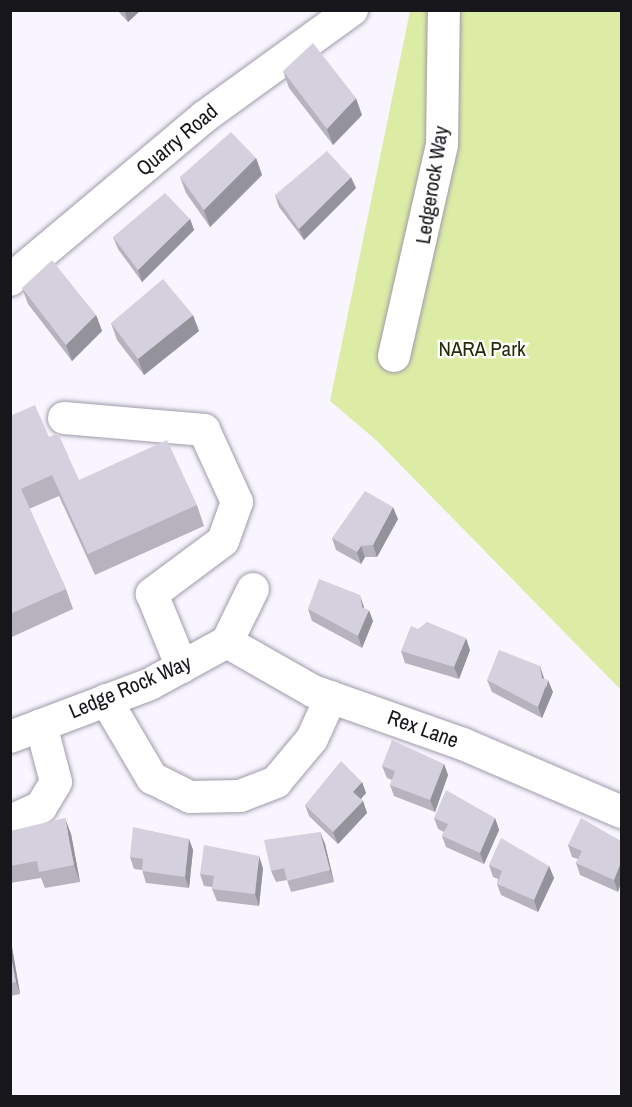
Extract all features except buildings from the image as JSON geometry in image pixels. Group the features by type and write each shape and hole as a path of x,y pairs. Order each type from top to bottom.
{"street":[{"name":"Quarry Road","path":"10,280 204,117 352,10"},
{"name":"Ledgerock Way","path":"394,356 442,145 444,10"},
{"path":"64,418 204,430 237,502 223,541 152,594 182,667"},
{"path":"227,642 253,589"},
{"name":"Ledge Rock Way","path":"10,737 106,700 182,667 227,642"},
{"name":"Rex Lane","path":"227,642 263,666 331,697 463,744 621,812"},
{"path":"106,700 152,778 190,797 240,796 276,782 312,739 331,697"},
{"path":"10,821 41,807 56,782 41,725"}],"green space":[{"name":"NARA Park","path":"410,11 621,11 621,690 376,440 330,401"}]}
